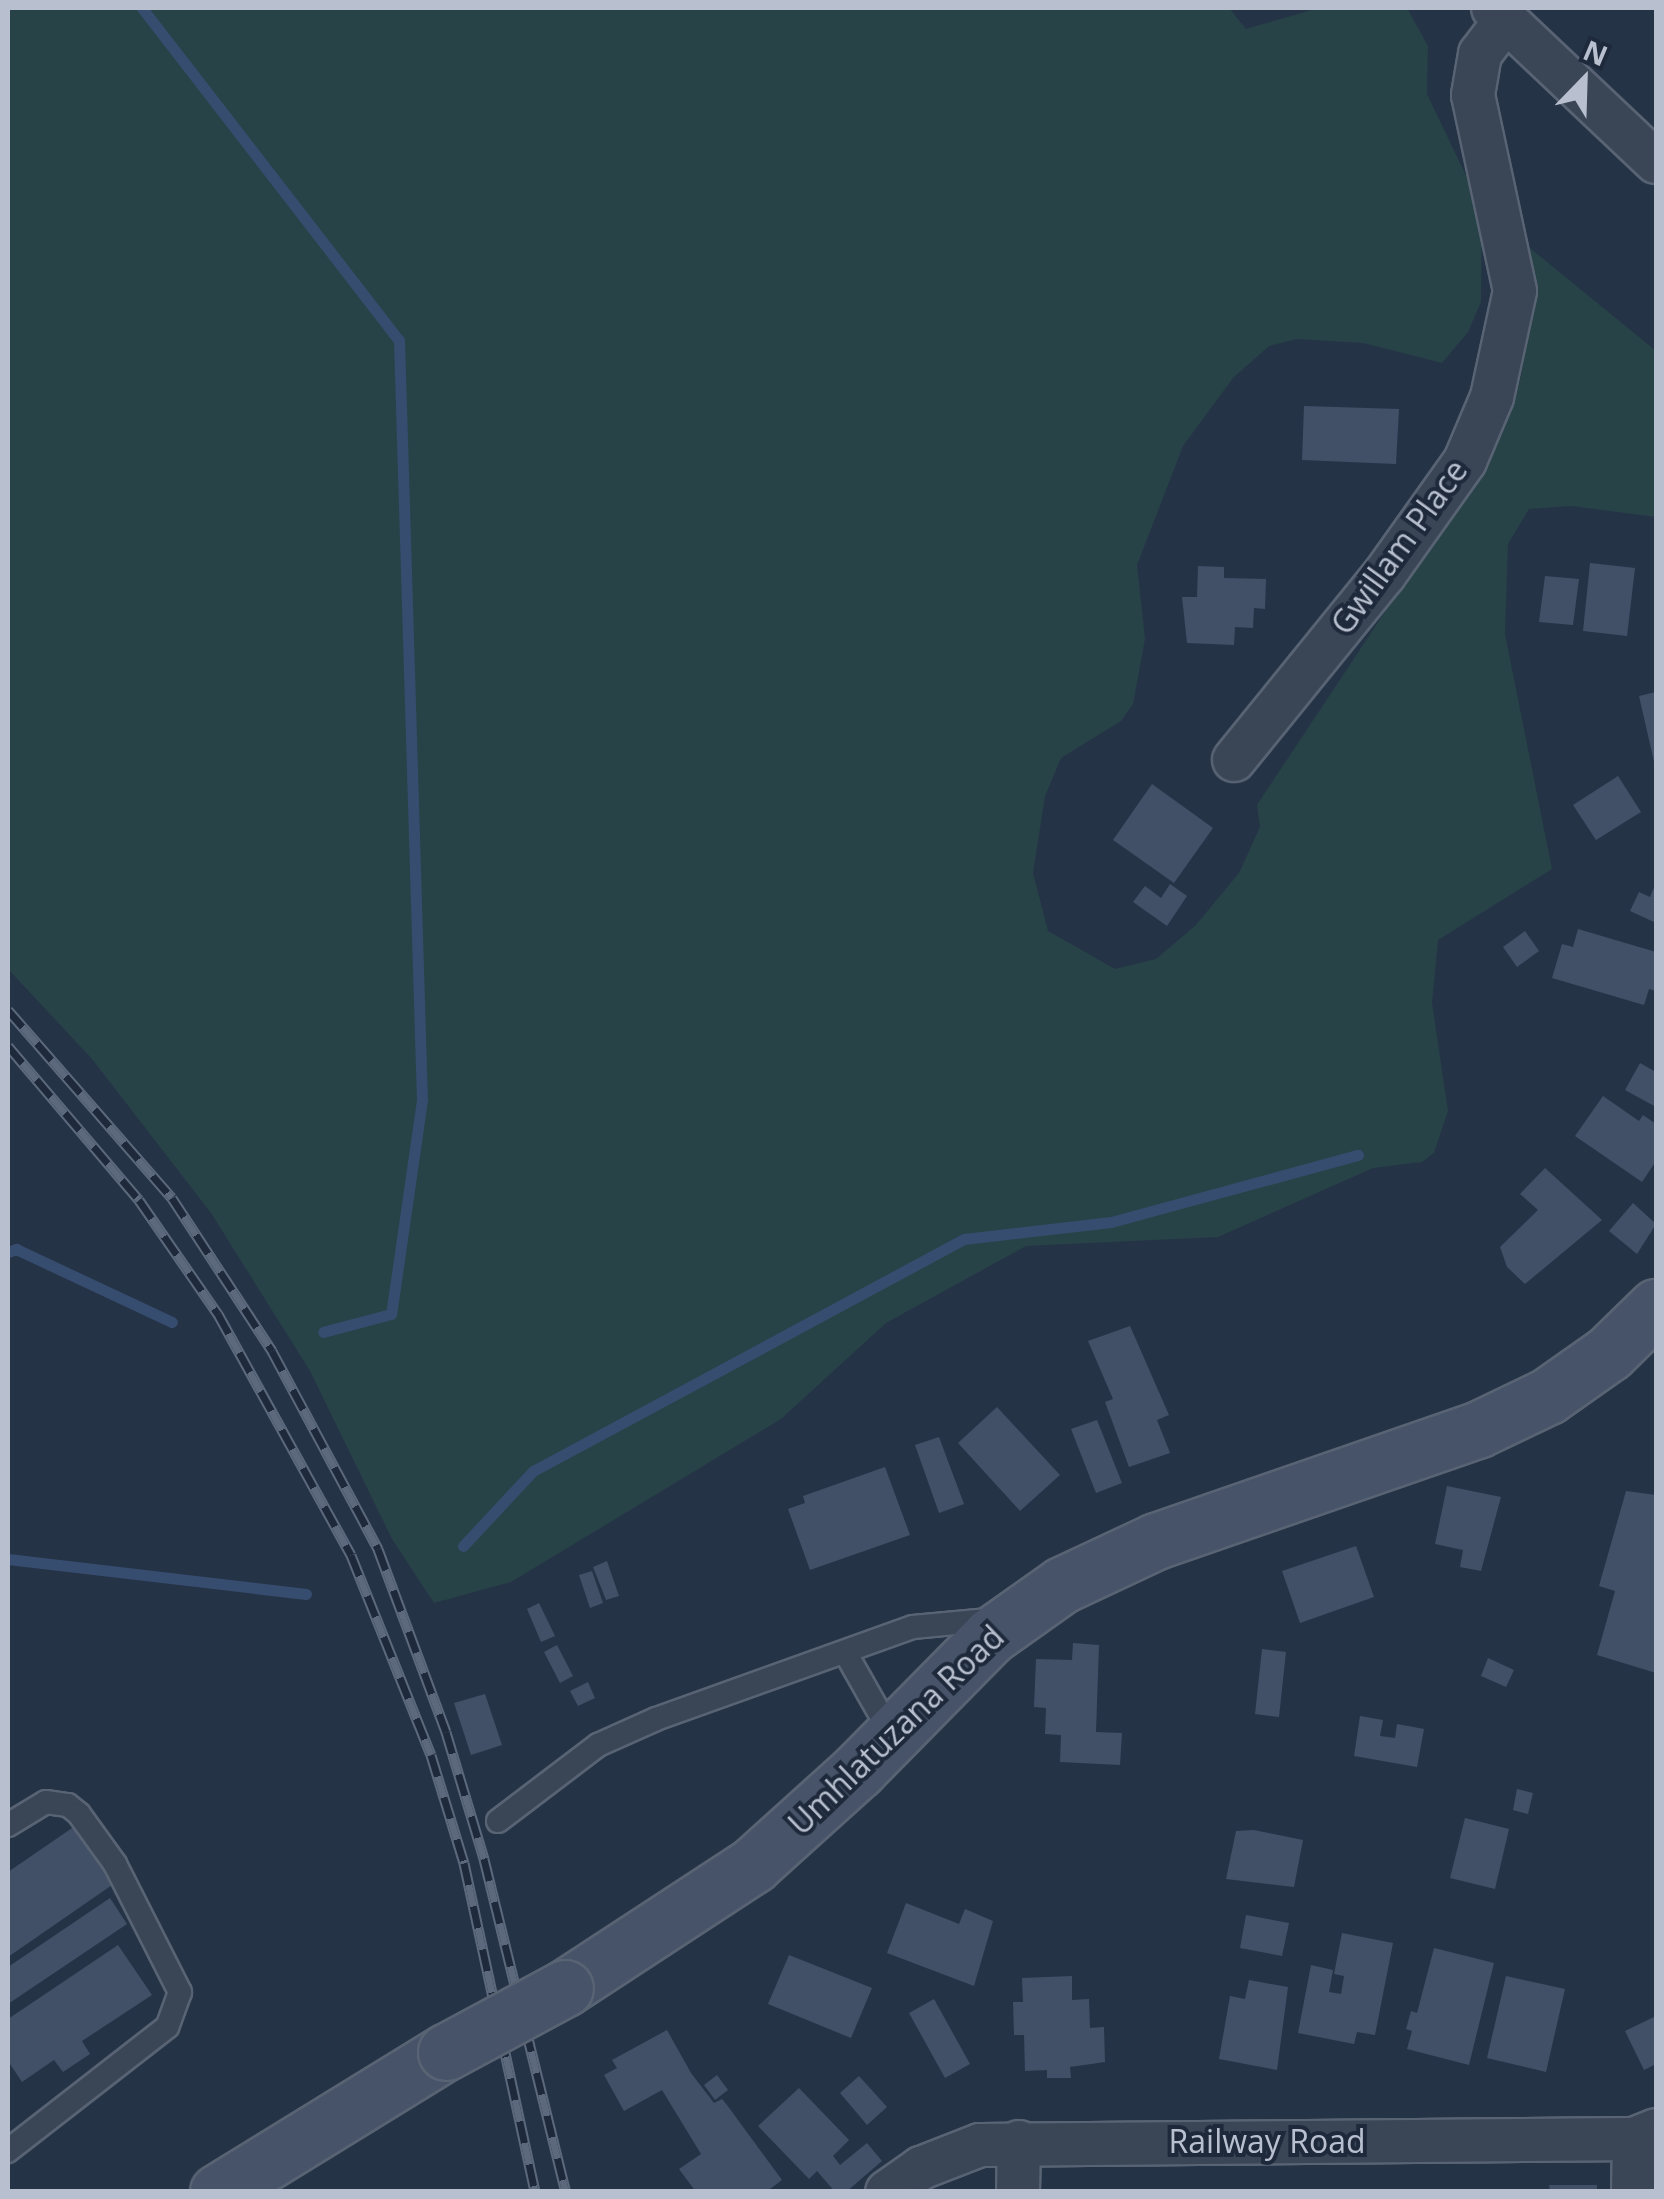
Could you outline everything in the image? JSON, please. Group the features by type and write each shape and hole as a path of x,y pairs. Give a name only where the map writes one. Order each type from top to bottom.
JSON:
{"street":[{"path":"1499,14 1656,162"},
{"name":"Gwillam Place","path":"1234,760 1384,575 1465,461 1492,397 1515,291 1473,95 1480,54 1499,14"},
{"name":"Umhlatuzana Road","path":"218,2192 446,2052 565,1988 752,1865 1015,1618 1062,1585 1156,1541 1477,1430 1548,1396 1609,1353 1656,1307"},
{"path":"1633,2192 1645,2135"},
{"name":"Railway Road","path":"887,2192 920,2168 980,2145 1019,2142 1645,2135"},
{"path":"1018,2192 1019,2142"}],"lane":[{"path":"498,1821 598,1745 845,1652 944,1621 1015,1618"},
{"path":"845,1652 892,1736"},
{"path":"8,1825 46,1802 68,1804 115,1864 180,1992 166,2026 8,2151"}],"green space":[{"path":"8,8 1229,8 1246,29 1319,8 1407,8 1428,46 1427,94 1482,209 1481,302 1468,332 1442,363 1363,343 1297,339 1269,346 1233,378 1183,446 1137,565 1145,639 1133,704 1121,721 1061,758 1045,796 1033,873 1048,931 1115,969 1156,959 1195,926 1239,873 1260,827 1257,805 1502,435 1521,377 1534,290 1525,244 1656,351 1656,517 1571,506 1529,509 1508,544 1505,634 1552,869 1438,940 1432,1003 1448,1111 1434,1153 1422,1162 1373,1168 1218,1237 1026,1246 886,1323 781,1419 511,1582 434,1603 392,1539 310,1371 211,1213 92,1059 8,969"}],"building":[{"path":"1304,406 1399,409 1396,464 1302,460"},
{"path":"1590,563 1635,568 1627,636 1583,631"},
{"path":"1198,566 1224,567 1224,578 1266,579 1265,609 1254,608 1253,628 1235,627 1234,645 1187,643 1182,597 1197,597"},
{"path":"1545,576 1579,579 1573,625 1539,622"},
{"path":"1656,692 1656,766 1655,766 1639,696"},
{"path":"1618,776 1641,812 1596,840 1573,805"},
{"path":"1152,784 1213,828 1174,883 1113,840"},
{"path":"1656,883 1656,923 1630,911 1639,892 1650,897"},
{"path":"1170,884 1187,896 1167,926 1133,902 1145,886 1161,898"},
{"path":"1578,929 1656,952 1656,991 1649,989 1644,1005 1552,978 1562,944 1573,947"},
{"path":"1525,931 1539,951 1517,967 1503,947"},
{"path":"1640,1063 1656,1072 1656,1107 1625,1090"},
{"path":"1603,1096 1639,1121 1643,1115 1656,1124 1656,1161 1642,1182 1575,1136"},
{"path":"1545,1168 1602,1220 1525,1284 1507,1267 1500,1247 1538,1210 1520,1194"},
{"path":"1633,1203 1656,1224 1637,1254 1609,1231"},
{"path":"1130,1326 1169,1415 1157,1420 1170,1453 1129,1467 1105,1402 1113,1399 1088,1341"},
{"path":"997,1407 1060,1475 1020,1511 958,1443"},
{"path":"1097,1420 1122,1483 1096,1493 1071,1429"},
{"path":"939,1437 964,1504 939,1513 915,1445"},
{"path":"885,1467 910,1535 810,1570 788,1509 805,1503 803,1496"},
{"path":"1447,1486 1501,1497 1481,1571 1460,1567 1463,1550 1435,1544"},
{"path":"1626,1491 1656,1495 1656,1673 1597,1655 1615,1591 1599,1586"},
{"path":"1356,1546 1374,1597 1300,1623 1282,1571"},
{"path":"607,1561 619,1596 606,1600 593,1567"},
{"path":"592,1571 603,1603 590,1608 579,1575"},
{"path":"539,1603 555,1636 541,1642 527,1609"},
{"path":"1073,1643 1099,1645 1096,1732 1122,1733 1120,1765 1060,1762 1061,1735 1045,1734 1046,1708 1034,1707 1036,1659 1072,1660"},
{"path":"557,1645 573,1676 560,1683 544,1652"},
{"path":"1262,1649 1286,1652 1279,1717 1255,1714"},
{"path":"1488,1658 1514,1670 1506,1687 1481,1676"},
{"path":"588,1682 595,1698 578,1706 570,1691"},
{"path":"485,1694 502,1745 471,1755 454,1703"},
{"path":"1360,1716 1383,1720 1380,1736 1395,1738 1397,1724 1424,1729 1417,1767 1354,1756"},
{"path":"1517,1789 1533,1793 1528,1814 1513,1810"},
{"path":"1465,1818 1509,1829 1495,1889 1450,1878"},
{"path":"75,1826 115,1883 8,1957 8,1872"},
{"path":"1254,1830 1303,1840 1294,1887 1226,1879 1236,1831"},
{"path":"110,1898 127,1924 8,2004 8,1967"},
{"path":"906,1903 959,1924 965,1909 993,1921 974,1986 887,1953"},
{"path":"1246,1915 1289,1923 1282,1956 1240,1948"},
{"path":"1342,1933 1393,1943 1375,2035 1357,2032 1354,2044 1298,2033 1311,1965 1333,1970 1329,1992 1341,1994 1344,1976 1334,1974"},
{"path":"118,1945 152,1995 82,2041 90,2054 63,2072 54,2060 22,2082 8,2061 8,2019"},
{"path":"1434,1948 1494,1963 1469,2065 1407,2049 1412,2031 1406,2029 1411,2011 1417,2013"},
{"path":"789,1955 872,1988 851,2038 768,2004"},
{"path":"1072,1976 1072,2000 1089,1999 1090,2028 1104,2027 1105,2062 1070,2067 1071,2078 1047,2078 1047,2070 1025,2071 1024,2035 1014,2035 1013,2002 1023,2002 1022,1978"},
{"path":"1506,1976 1565,1989 1546,2072 1487,2058"},
{"path":"1249,1980 1288,1987 1277,2070 1219,2059 1230,1996 1245,1999"},
{"path":"934,1999 970,2064 945,2078 909,2013"},
{"path":"1656,2016 1656,2064 1644,2070 1625,2031"},
{"path":"667,2030 691,2073 714,2103 722,2099 782,2180 766,2192 696,2192 679,2169 701,2154 662,2090 624,2111 604,2075 617,2068 612,2060"},
{"path":"717,2075 728,2090 715,2100 704,2085"},
{"path":"859,2076 887,2107 867,2125 840,2093"},
{"path":"799,2088 849,2140 833,2156 840,2165 867,2143 882,2161 846,2192 835,2192 817,2171 809,2179 758,2126"},
{"path":"1549,2185 1597,2185 1597,2192 1550,2192"}],"waterway":[{"path":"142,8 399,340 422,1100 391,1314 323,1332"},
{"path":"463,1546 533,1471 964,1239 1111,1222 1358,1155"},
{"path":"8,1252 16,1249 172,1322"},
{"path":"8,1559 306,1594"}],"railway":[{"path":"8,1010 172,1198 272,1351 378,1549 446,1732 484,1859 566,2192"},
{"path":"8,1046 139,1200 218,1314 351,1555 431,1755 464,1863 535,2192"}]}
